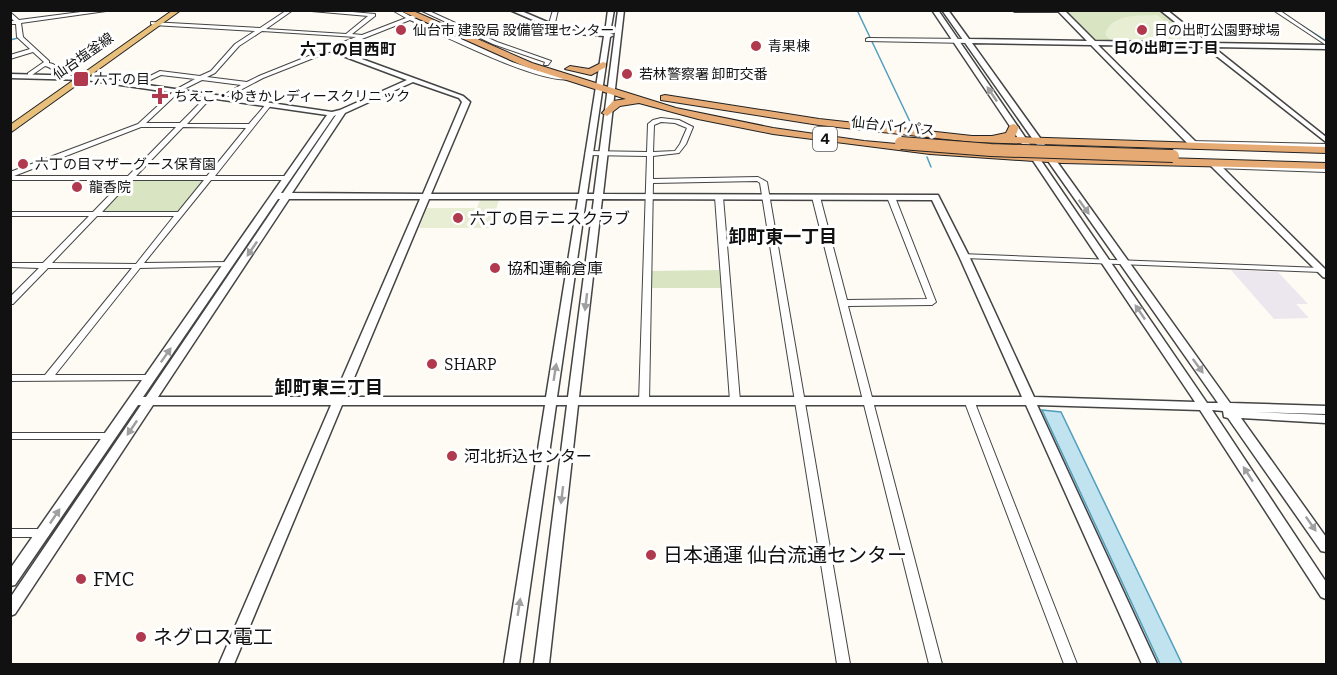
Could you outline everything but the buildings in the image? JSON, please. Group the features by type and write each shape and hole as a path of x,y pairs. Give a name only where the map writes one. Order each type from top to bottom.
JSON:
{"highway":[{"name":"仙台バイパス","path":"403,10 606,86"},
{"name":"仙台バイパス","path":"416,14 519,61 571,78 778,127 991,150 1326,158"},
{"path":"549,65 587,73 603,65"},
{"name":"4","path":"606,86 738,124 828,140 937,153 1035,159 1326,168"},
{"path":"607,113 617,103 626,100 664,101"},
{"name":"仙台バイパス","path":"664,101 784,124 901,142"},
{"name":"4","path":"664,101 819,123 972,140 1025,143 1326,148"},
{"path":"972,140 1008,137 1012,135 1014,127"}],"main road":[{"name":"仙台塩釜線","path":"10,130 171,10"},
{"name":"仙台塩釜線","path":"156,23 178,10"},
{"name":"仙台塩釜線","path":"10,123 83,76"}],"street":[{"path":"10,23 111,10"},
{"path":"10,177 140,125 179,90 213,72 237,45 291,10"},
{"path":"302,10 373,15 347,35"},
{"path":"394,10 416,14"},
{"path":"513,10 551,27 572,33 618,35"},
{"path":"551,27 556,10"},
{"path":"541,664 599,197 607,113 603,65 610,10"},
{"path":"511,664 588,153 618,35 621,10"},
{"path":"935,10 1205,408 1326,593"},
{"path":"945,10 1326,547"},
{"path":"1163,10 1326,140"},
{"path":"1275,10 1326,46"},
{"path":"1283,10 1326,38"},
{"path":"1015,11 1060,11 1193,144"},
{"path":"10,13 18,22 20,37 47,62 45,64"},
{"path":"10,302 207,99 227,95 247,84 416,14"},
{"path":"156,23 363,36"},
{"path":"10,39 20,37"},
{"path":"871,40 1326,46"},
{"path":"10,57 33,50"},
{"path":"226,664 466,102 461,97 329,50"},
{"path":"30,74 45,64 59,70"},
{"path":"140,83 160,73 247,84"},
{"path":"10,75 83,76 269,105 337,113"},
{"path":"10,75 83,76 227,95 337,113"},
{"path":"10,581 228,264 281,196 288,178 337,113 411,80"},
{"path":"48,378 269,105"},
{"path":"10,610 150,401 337,113"},
{"path":"588,153 650,153 677,152 689,126 662,119 651,123 650,153 650,181 644,402"},
{"path":"140,125 252,126"},
{"path":"1215,165 1324,273"},
{"path":"10,177 288,178"},
{"path":"650,181 758,179 763,182 844,664"},
{"path":"281,196 935,197 1149,664"},
{"path":"719,196 735,401"},
{"path":"816,197 936,664"},
{"path":"843,303 932,302 891,197"},
{"path":"10,214 181,214"},
{"path":"964,256 1324,273"},
{"path":"10,265 228,264"},
{"path":"10,378 150,378"},
{"path":"134,401 868,403 1030,401 1205,408 1326,419"},
{"path":"970,403 1071,664"},
{"path":"1230,410 1326,410"},
{"path":"10,436 110,436"},
{"path":"10,533 44,533"}],"shaded area":[{"path":"1231,270 1278,272 1308,304 1296,304 1309,318 1274,319"}],"green space":[{"path":"1062,11 1161,11 1203,43 1093,41"},
{"name":"日の出町公園野球場","path":"1157,15 1189,39 1186,41 1110,40 1105,34 1114,22 1120,19"},
{"path":"136,179 205,180 181,211 175,213 106,213 103,211 131,181"},
{"name":"六丁の目テニスクラブ","path":"480,200 499,200 490,228 419,228 427,208 477,208"},
{"path":"719,270 721,288 650,288 651,271"}],"water":[{"path":"1042,410 1061,412 1182,664 1160,664"}],"waterway":[{"path":"857,10 913,128"},
{"path":"1301,25 1326,41"},
{"path":"10,40 18,38"},
{"path":"927,157 931,167"}],"place":[{"name":"仙台市 建設局 設備管理センター","path":"401,30"},
{"name":"日の出町公園野球場","path":"1142,30"},
{"name":"青果棟","path":"756,46"},
{"name":"若林警察署 卸町交番","path":"627,74"},
{"name":"六丁の目","path":"81,79"},
{"name":"ちえこ・ゆきかレディースクリニック","path":"160,96"},
{"name":"六丁の目マザーグース保育園","path":"23,164"},
{"name":"龍香院","path":"77,187"},
{"name":"六丁の目テニスクラブ","path":"458,218"},
{"name":"協和運輸倉庫","path":"495,268"},
{"name":"SHARP","path":"432,364"},
{"name":"河北折込センター","path":"452,456"},
{"name":"日本通運 仙台流通センター","path":"651,555"},
{"name":"FMC","path":"81,579"},
{"name":"ネグロス電工","path":"141,637"}],"district":[{"name":"日の出町三丁目","path":"1166,48"},
{"name":"六丁の目西町","path":"348,49"},
{"name":"卸町東一丁目","path":"783,237"},
{"name":"卸町東三丁目","path":"329,388"}]}
